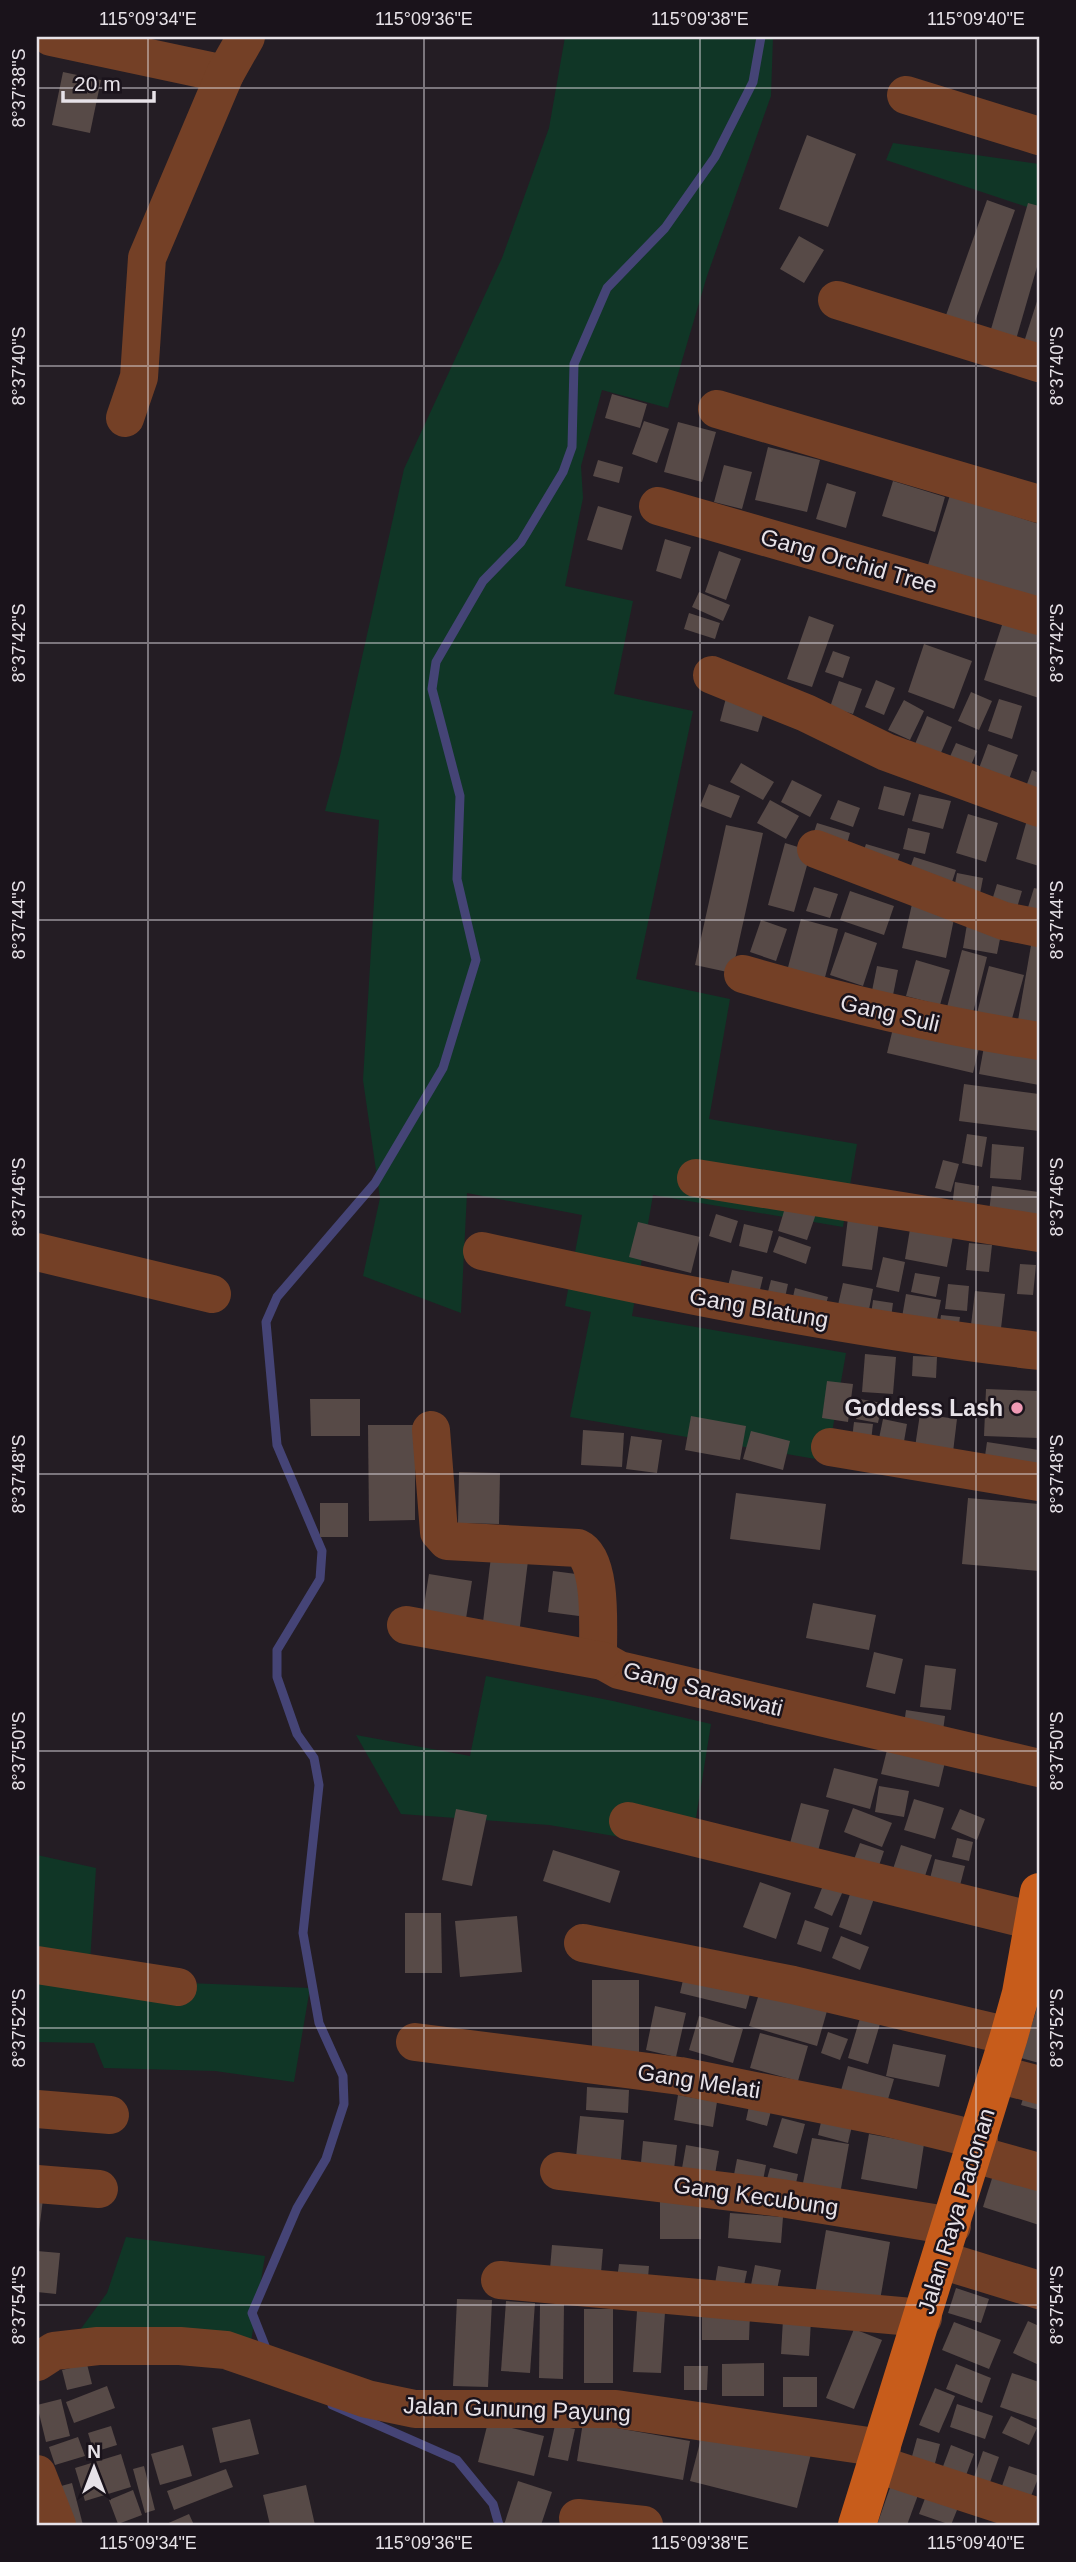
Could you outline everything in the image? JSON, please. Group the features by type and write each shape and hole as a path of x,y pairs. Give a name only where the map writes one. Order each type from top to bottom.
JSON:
{"main road":[{"name":"Jalan Raya Padonan","path":"857,2525 977,2147 1009,2036 1037,1906"}],"street":[{"path":"51,37 225,74"},
{"path":"125,418 139,377 147,258 225,74 246,37"},
{"path":"906,95 1039,136"},
{"path":"837,300 1039,363"},
{"path":"718,408 1039,504"},
{"name":"Gang Orchid Tree","path":"658,506 1039,616"},
{"path":"712,675 806,713 886,752 1039,807"},
{"path":"816,849 1004,921 1039,928"},
{"name":"Gang Suli","path":"743,974 843,1003 940,1026 1039,1041"},
{"path":"696,1178 1039,1233"},
{"name":"Gang Blatung","path":"482,1251 652,1289 810,1318 1039,1351"},
{"path":"37,1252 212,1294"},
{"name":"Gang Saraswati","path":"431,1430 439,1532 443,1538 446,1541 578,1548 584,1551 593,1566 598,1651 603,1661 619,1670 1039,1768"},
{"path":"830,1447 1039,1482"},
{"path":"406,1625 603,1661"},
{"path":"628,1821 1037,1906"},
{"path":"583,1943 793,1985 1009,2036"},
{"path":"37,1965 178,1987"},
{"name":"Gang Melati","path":"415,2042 704,2080 871,2114 977,2147 1039,2172"},
{"path":"997,2074 1039,2085"},
{"path":"37,2109 110,2115"},
{"name":"Gang Kecubung","path":"559,2171 768,2196 946,2243 1039,2290"},
{"path":"37,2184 99,2189"},
{"path":"500,2280 923,2318"},
{"name":"Jalan Gunung Payung","path":"37,2362 54,2351 98,2346 180,2346 226,2350 367,2399 415,2409 616,2409 879,2456 1039,2517"},
{"path":"37,2474 57,2525"},
{"path":"578,2518 644,2525"}],"green space":[{"path":"565,37 773,37 771,96 707,276 668,408 602,390 581,466 583,498 565,586 633,601 614,694 693,711 636,979 730,999 709,1119 857,1144 843,1227 653,1195 632,1316 846,1353 827,1461 570,1417 591,1312 565,1306 582,1215 467,1193 461,1313 363,1276 380,1198 363,1080 379,820 325,811 340,756 404,469 502,258 549,128"},
{"path":"893,143 1039,164 1039,211 886,160"},
{"path":"486,1676 711,1724 691,1849 549,1825 401,1814 356,1735 470,1756"},
{"path":"37,1855 96,1868 89,1979 310,1988 294,2082 215,2071 104,2068 94,2043 37,2042"},
{"path":"126,2237 265,2256 247,2366 61,2356 107,2293"}],"building":[{"path":"63,72 101,80 90,133 52,125"},
{"path":"807,135 856,154 828,227 779,209"},
{"path":"987,200 1015,210 973,327 945,318"},
{"path":"1028,203 1039,206 1039,260 1015,343 989,336"},
{"path":"799,236 824,250 804,283 780,269"},
{"path":"1039,295 1039,346 1024,342"},
{"path":"612,394 647,404 640,428 605,418"},
{"path":"644,421 669,429 657,463 632,454"},
{"path":"678,422 716,432 702,482 664,472"},
{"path":"768,447 820,460 807,512 755,500"},
{"path":"598,460 623,467 619,483 593,476"},
{"path":"724,465 752,472 742,509 714,502"},
{"path":"893,481 945,497 935,532 882,516"},
{"path":"827,483 856,492 846,528 816,519"},
{"path":"950,495 1039,524 1039,600 928,565"},
{"path":"598,506 632,516 622,550 587,540"},
{"path":"665,539 691,547 681,579 656,571"},
{"path":"719,551 741,559 726,600 705,592"},
{"path":"699,592 730,605 723,621 692,607"},
{"path":"689,613 720,623 715,639 684,629"},
{"path":"809,616 834,625 812,687 787,679"},
{"path":"1003,622 1039,635 1039,698 984,680"},
{"path":"924,644 972,661 954,709 908,692"},
{"path":"833,651 850,657 843,678 825,672"},
{"path":"876,680 895,688 884,715 865,707"},
{"path":"839,681 862,689 853,714 830,707"},
{"path":"971,692 992,701 979,730 958,721"},
{"path":"727,694 766,705 758,732 720,721"},
{"path":"999,699 1022,706 1012,739 988,731"},
{"path":"904,700 924,711 910,740 888,730"},
{"path":"927,716 952,727 940,755 915,744"},
{"path":"956,743 977,751 969,770 948,761"},
{"path":"988,744 1018,755 1008,782 978,771"},
{"path":"741,763 774,782 763,800 730,782"},
{"path":"1032,770 1039,773 1039,800 1023,795"},
{"path":"792,780 822,795 810,817 781,802"},
{"path":"709,784 740,796 731,818 700,806"},
{"path":"884,786 911,793 904,816 878,809"},
{"path":"919,794 951,801 943,829 912,821"},
{"path":"770,800 799,816 786,839 757,823"},
{"path":"838,800 860,808 853,827 830,819"},
{"path":"968,814 998,823 986,862 956,853"},
{"path":"1027,820 1039,824 1039,866 1016,859"},
{"path":"817,823 850,833 845,851 811,841"},
{"path":"726,825 763,833 732,973 695,965"},
{"path":"908,828 930,833 925,854 903,849"},
{"path":"785,843 811,851 794,912 768,905"},
{"path":"866,844 900,854 893,874 859,864"},
{"path":"914,857 956,870 949,891 907,877"},
{"path":"957,873 983,878 979,899 953,894"},
{"path":"997,884 1022,891 1015,914 990,907"},
{"path":"814,887 838,894 830,918 806,911"},
{"path":"1034,888 1039,889 1039,918 1026,914"},
{"path":"850,891 894,906 884,935 840,920"},
{"path":"912,904 955,914 946,958 902,948"},
{"path":"968,918 1003,924 997,954 963,948"},
{"path":"801,919 838,929 824,981 787,971"},
{"path":"761,920 787,929 776,961 750,952"},
{"path":"845,932 877,943 863,986 830,975"},
{"path":"1033,934 1039,935 1039,1030 1017,1026"},
{"path":"962,950 987,957 972,1017 946,1011"},
{"path":"916,960 950,970 940,1005 906,996"},
{"path":"877,966 898,970 893,995 872,991"},
{"path":"989,966 1024,975 1010,1026 976,1017"},
{"path":"895,1020 981,1040 973,1073 887,1053"},
{"path":"985,1041 1039,1051 1039,1085 979,1074"},
{"path":"964,1084 1039,1094 1039,1131 959,1121"},
{"path":"967,1134 987,1137 982,1167 962,1163"},
{"path":"992,1144 1024,1147 1021,1180 990,1178"},
{"path":"943,1160 959,1164 951,1192 935,1188"},
{"path":"955,1182 979,1186 976,1210 952,1207"},
{"path":"992,1186 1039,1192 1036,1227 988,1221"},
{"path":"788,1198 818,1208 807,1240 778,1231"},
{"path":"716,1214 738,1221 731,1243 709,1236"},
{"path":"848,1218 879,1222 872,1270 842,1266"},
{"path":"638,1222 700,1237 691,1273 629,1257"},
{"path":"911,1223 954,1231 947,1267 905,1259"},
{"path":"744,1224 773,1231 767,1253 739,1246"},
{"path":"779,1236 811,1247 806,1264 773,1252"},
{"path":"969,1243 992,1245 989,1272 966,1270"},
{"path":"883,1257 905,1262 899,1292 876,1287"},
{"path":"1020,1264 1036,1265 1033,1295 1017,1294"},
{"path":"732,1270 763,1277 756,1306 725,1298"},
{"path":"915,1273 940,1277 936,1297 911,1292"},
{"path":"771,1280 788,1284 782,1311 764,1307"},
{"path":"843,1283 873,1289 866,1325 835,1318"},
{"path":"948,1284 969,1286 967,1311 945,1309"},
{"path":"795,1288 828,1297 822,1318 790,1310"},
{"path":"975,1291 1005,1294 1000,1337 970,1334"},
{"path":"906,1294 941,1300 935,1329 901,1323"},
{"path":"873,1300 893,1303 890,1325 870,1323"},
{"path":"941,1315 960,1317 958,1331 939,1329"},
{"path":"865,1354 896,1357 893,1394 862,1392"},
{"path":"913,1356 937,1357 936,1378 912,1376"},
{"path":"827,1381 853,1384 848,1422 822,1418"},
{"path":"986,1389 1039,1391 1039,1438 984,1436"},
{"path":"310,1399 360,1399 360,1436 311,1436"},
{"path":"860,1399 882,1403 878,1423 856,1419"},
{"path":"920,1414 957,1419 953,1452 915,1447"},
{"path":"691,1416 746,1426 740,1460 685,1450"},
{"path":"883,1419 907,1424 902,1453 877,1448"},
{"path":"854,1422 873,1424 870,1449 851,1447"},
{"path":"368,1425 415,1425 415,1520 369,1521"},
{"path":"583,1430 624,1433 622,1467 581,1465"},
{"path":"751,1431 790,1441 783,1470 743,1459"},
{"path":"631,1436 662,1440 657,1473 626,1469"},
{"path":"987,1442 1039,1450 1039,1479 983,1470"},
{"path":"459,1472 500,1473 499,1524 458,1523"},
{"path":"736,1493 826,1504 820,1550 730,1539"},
{"path":"968,1498 1039,1504 1039,1571 962,1564"},
{"path":"320,1503 348,1503 348,1537 320,1537"},
{"path":"491,1557 528,1561 519,1634 482,1630"},
{"path":"553,1571 584,1575 579,1616 548,1612"},
{"path":"429,1574 472,1581 464,1631 421,1624"},
{"path":"813,1603 876,1615 869,1650 806,1638"},
{"path":"874,1652 903,1659 895,1694 866,1687"},
{"path":"925,1665 956,1669 951,1710 920,1707"},
{"path":"906,1710 945,1716 942,1738 903,1732"},
{"path":"887,1750 945,1762 939,1787 881,1774"},
{"path":"834,1768 878,1779 870,1809 826,1797"},
{"path":"879,1786 909,1791 904,1817 875,1812"},
{"path":"914,1799 944,1808 935,1839 904,1830"},
{"path":"801,1803 829,1810 814,1866 786,1858"},
{"path":"853,1808 892,1823 882,1847 844,1832"},
{"path":"456,1809 487,1815 472,1886 442,1880"},
{"path":"960,1809 985,1819 977,1840 951,1829"},
{"path":"957,1838 973,1842 969,1861 952,1857"},
{"path":"860,1843 884,1851 875,1877 851,1868"},
{"path":"901,1845 932,1855 921,1888 890,1878"},
{"path":"553,1850 620,1871 610,1903 543,1881"},
{"path":"935,1859 965,1866 956,1901 926,1894"},
{"path":"760,1882 791,1893 776,1939 743,1927"},
{"path":"824,1883 843,1891 832,1916 814,1908"},
{"path":"853,1885 876,1893 861,1935 839,1927"},
{"path":"405,1913 441,1913 442,1973 405,1973"},
{"path":"517,1916 522,1972 460,1977 455,1921"},
{"path":"805,1920 829,1928 821,1952 797,1944"},
{"path":"841,1936 869,1947 860,1970 832,1958"},
{"path":"686,1967 753,1983 746,2009 680,1993"},
{"path":"592,1980 639,1980 639,2052 592,2053"},
{"path":"762,1984 829,2004 817,2046 749,2026"},
{"path":"1039,2002 1039,2063 1021,2058"},
{"path":"655,2006 686,2013 676,2057 646,2050"},
{"path":"699,2016 743,2029 733,2063 689,2050"},
{"path":"860,2018 880,2024 868,2064 848,2058"},
{"path":"828,2032 848,2039 840,2060 821,2053"},
{"path":"760,2033 808,2046 798,2081 750,2068"},
{"path":"893,2044 946,2055 939,2087 886,2076"},
{"path":"848,2066 894,2079 886,2106 840,2094"},
{"path":"587,2087 629,2090 628,2113 586,2110"},
{"path":"1026,2089 1039,2092 1039,2110 1021,2105"},
{"path":"678,2095 717,2102 713,2127 674,2120"},
{"path":"749,2106 771,2111 767,2126 746,2120"},
{"path":"580,2116 624,2120 620,2172 575,2168"},
{"path":"782,2118 805,2124 797,2154 773,2147"},
{"path":"822,2118 852,2126 848,2143 818,2135"},
{"path":"869,2134 924,2144 917,2189 861,2179"},
{"path":"812,2138 849,2144 838,2205 800,2198"},
{"path":"643,2141 677,2145 673,2177 640,2173"},
{"path":"686,2145 719,2151 713,2186 680,2180"},
{"path":"737,2159 766,2165 761,2191 732,2185"},
{"path":"770,2168 798,2174 793,2197 764,2190"},
{"path":"994,2172 1039,2187 1039,2225 983,2207"},
{"path":"37,2190 44,2191 38,2239 37,2239"},
{"path":"660,2201 701,2201 701,2239 660,2239"},
{"path":"730,2213 783,2217 781,2243 728,2238"},
{"path":"826,2230 890,2242 878,2312 814,2300"},
{"path":"552,2245 603,2249 600,2285 549,2281"},
{"path":"37,2251 60,2253 56,2294 37,2292"},
{"path":"619,2264 649,2266 647,2290 616,2287"},
{"path":"755,2265 781,2270 775,2300 749,2295"},
{"path":"718,2266 747,2271 742,2295 714,2290"},
{"path":"956,2288 989,2299 981,2323 948,2313"},
{"path":"457,2299 492,2300 488,2387 453,2386"},
{"path":"506,2301 535,2303 530,2373 501,2371"},
{"path":"540,2304 564,2304 563,2379 539,2378"},
{"path":"584,2309 613,2309 613,2383 584,2383"},
{"path":"637,2311 665,2312 661,2373 633,2372"},
{"path":"702,2313 750,2313 749,2340 702,2340"},
{"path":"783,2319 811,2320 809,2356 781,2354"},
{"path":"1028,2321 1039,2326 1039,2365 1013,2353"},
{"path":"954,2322 1001,2340 989,2369 942,2350"},
{"path":"854,2329 882,2340 854,2409 826,2398"},
{"path":"764,2363 764,2396 722,2396 722,2364"},
{"path":"87,2364 92,2384 67,2390 62,2370"},
{"path":"956,2364 991,2378 982,2403 946,2389"},
{"path":"684,2366 708,2366 707,2390 684,2390"},
{"path":"1012,2373 1039,2382 1038,2420 1000,2407"},
{"path":"783,2377 817,2377 817,2407 783,2407"},
{"path":"107,2386 115,2408 74,2423 66,2402"},
{"path":"935,2388 955,2396 939,2433 919,2425"},
{"path":"61,2399 70,2436 46,2442 37,2405"},
{"path":"957,2404 993,2416 985,2439 950,2427"},
{"path":"1011,2416 1037,2428 1029,2445 1002,2433"},
{"path":"250,2419 259,2454 220,2463 212,2428"},
{"path":"488,2422 544,2436 534,2476 478,2462"},
{"path":"583,2422 690,2441 683,2480 577,2461"},
{"path":"555,2425 575,2429 568,2461 548,2457"},
{"path":"111,2426 117,2445 94,2452 88,2433"},
{"path":"704,2427 811,2454 797,2508 690,2481"},
{"path":"78,2437 85,2456 55,2465 49,2447"},
{"path":"917,2438 940,2444 934,2467 911,2460"},
{"path":"183,2445 192,2476 160,2485 151,2454"},
{"path":"951,2445 974,2454 962,2486 939,2477"},
{"path":"983,2451 999,2457 988,2488 972,2483"},
{"path":"121,2454 131,2487 85,2501 75,2468"},
{"path":"144,2466 155,2510 145,2513 133,2469"},
{"path":"1009,2466 1039,2476 1031,2496 1002,2486"},
{"path":"226,2469 233,2487 174,2510 167,2491"},
{"path":"518,2481 552,2492 541,2525 504,2525"},
{"path":"72,2483 83,2525 64,2525 54,2488"},
{"path":"306,2485 315,2525 270,2525 263,2495"},
{"path":"891,2485 918,2495 907,2525 877,2525"},
{"path":"929,2488 961,2500 951,2525 919,2514"},
{"path":"133,2490 142,2515 118,2524 109,2500"},
{"path":"189,2514 194,2525 164,2525"}],"waterway":[{"path":"267,2351 252,2313 297,2208 326,2159 344,2104 343,2076 319,2023 303,1933 319,1785 314,1758 297,1734 277,1677 277,1650 320,1579 322,1551 277,1445 266,1322 277,1297 375,1183 443,1068 476,960 457,879 460,796 432,689 436,662 483,581 521,542 563,472 572,447 574,364 607,288 665,228 715,157 753,82 761,37"},
{"path":"332,2405 457,2460 493,2504 499,2525"}],"place":[{"name":"Goddess Lash","path":"1017,1408"}]}
